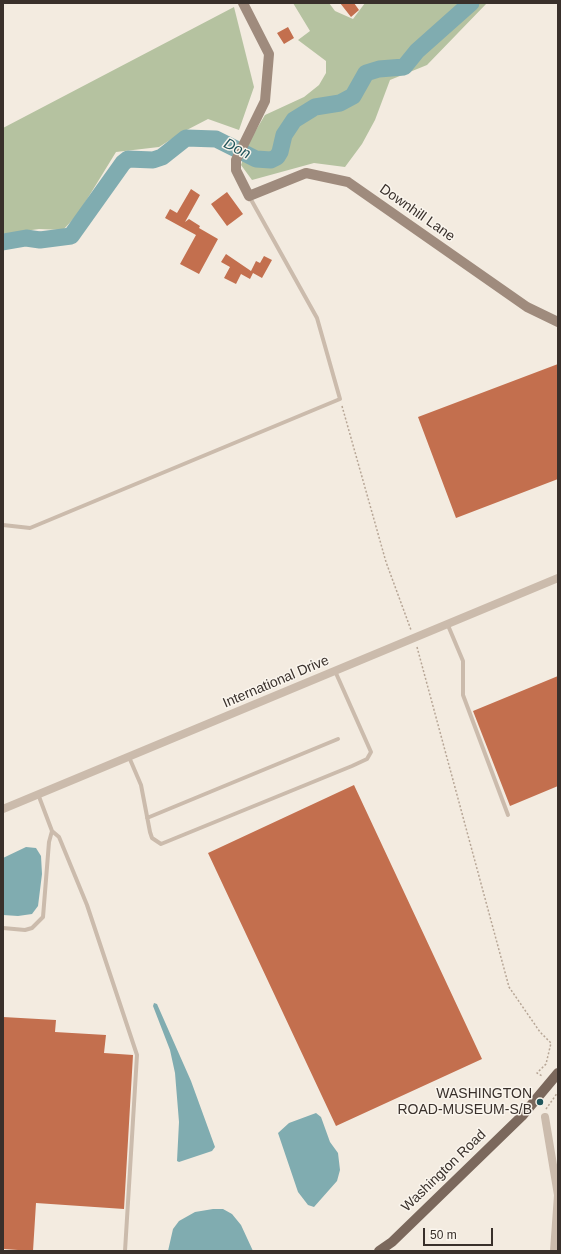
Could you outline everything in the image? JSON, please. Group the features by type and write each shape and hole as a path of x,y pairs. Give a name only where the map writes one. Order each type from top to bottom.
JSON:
{"main road":[{"name":"Washington Road","path":"379,1251 392,1242 522,1116 558,1073"}],"street":[{"path":"243,3 269,54 265,101 236,160 236,170 249,196"},
{"name":"Downhill Lane","path":"249,196 306,173 348,182 527,307 558,322"},
{"name":"International Drive","path":"3,810 38,794 335,672 447,623 558,578"},
{"path":"545,1117 558,1195 554,1251"}],"lane":[{"path":"3,525 30,528 340,399 317,318 249,196"},
{"path":"447,623 463,661 463,695 508,815"},
{"path":"129,757 141,785 152,838 161,844 367,760 371,752 335,672"},
{"path":"147,818 338,739"},
{"path":"38,794 52,831 59,837 90,912 137,1055 125,1251"},
{"path":"3,928 32,928 43,917 49,842 52,831"}],"path":[{"path":"340,399 386,562 410,627"},
{"path":"417,646 510,987 540,1032 551,1043 546,1064 537,1073"},
{"path":"545,1117 547,1108 558,1092"}],"green space":[{"path":"293,3 329,3 335,11 353,19 365,3 487,3 427,65 390,80 375,120 362,144 345,167 314,163 252,180 241,165 250,140 265,115 304,97 319,85 326,73 326,61 298,40 310,31"},
{"path":"234,7 254,87 239,130 208,119 181,133 159,147 116,152 78,214 63,230 39,229 3,234 3,128"}],"water":[{"path":"26,847 36,848 41,856 42,874 38,906 32,914 18,916 3,915 3,858"},
{"path":"154,1003 157,1004 191,1081 215,1147 212,1151 179,1162 177,1161 179,1122 175,1073 170,1050 153,1006"},
{"path":"316,1113 321,1117 330,1142 338,1153 340,1170 337,1181 314,1207 308,1205 298,1192 278,1133 289,1123"},
{"path":"223,1209 232,1214 241,1225 253,1251 168,1251 173,1229 179,1221 195,1212"}],"building":[{"path":"340,3 354,3 359,10 351,17"},
{"path":"288,27 294,38 284,44 277,33"},
{"path":"191,189 200,195 185,222 189,219 200,226 199,228 218,239 199,274 180,264 196,235 165,218 170,209 177,213"},
{"path":"227,192 243,214 227,226 211,204"},
{"path":"226,254 251,271 256,261 260,263 264,256 272,260 262,278 253,273 250,279 241,274 236,284 224,278 230,267 221,262"},
{"path":"558,364 558,479 456,518 418,417"},
{"path":"558,676 558,786 510,806 473,711"},
{"path":"354,785 482,1059 336,1126 208,853"},
{"path":"3,1017 56,1020 55,1032 106,1035 104,1053 133,1055 124,1209 36,1203 33,1251 3,1249"}],"waterway":[{"name":"Don","path":"3,242 26,238 40,240 71,236 123,163 128,159 153,160 162,157 186,138 216,139 256,159 271,160 277,157 280,152 284,135 294,120 315,107 340,103 353,96 366,73 379,69 404,67 417,51 471,3"}],"place":[{"name":"WASHINGTON ROAD-MUSEUM-S/B","path":"540,1102"}]}
